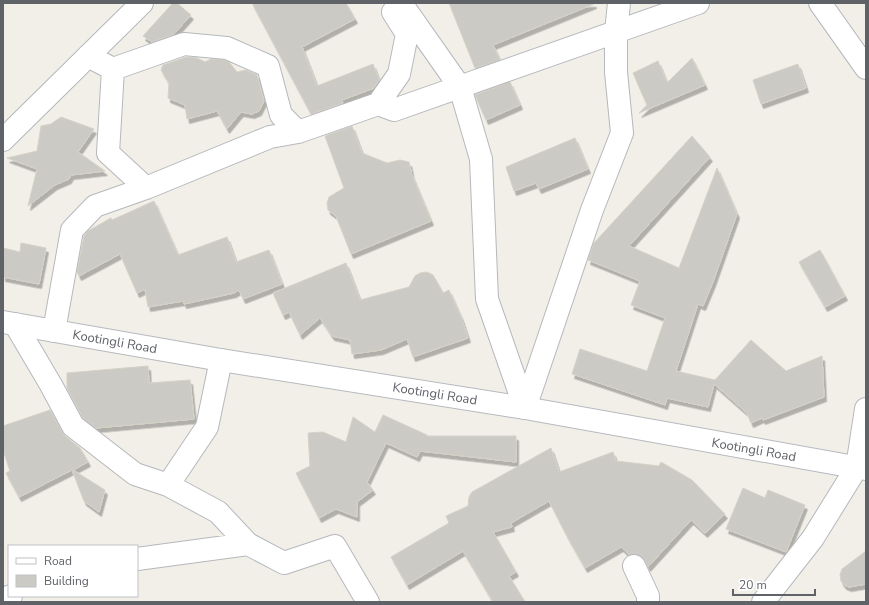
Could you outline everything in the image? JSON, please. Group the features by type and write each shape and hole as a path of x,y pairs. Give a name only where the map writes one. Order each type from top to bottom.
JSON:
{"street":[{"path":"3,140 142,3"},
{"path":"54,331 72,230 96,206 146,188 270,137 298,132 378,104 399,74 407,34 387,3"},
{"path":"401,3 460,87 481,158 487,299 525,408"},
{"path":"525,408 590,216 622,133 616,72 616,32 619,3"},
{"path":"378,104 394,110 698,3"},
{"path":"820,3 866,68"},
{"path":"88,56 113,69 184,44 227,48 268,66 281,115 298,132"},
{"path":"113,69 108,153 146,188"},
{"path":"9,323 51,385 73,426 135,474 168,485 218,512 248,544 284,563 335,546 368,602"},
{"name":"Kootingli Road","path":"9,323 221,360 525,408 862,468"},
{"path":"168,485 207,427 221,360"},
{"path":"763,602 813,538 862,468 866,409"},
{"path":"138,559 248,544"},
{"path":"634,566 648,596 648,602"}],"building":[{"path":"173,3 177,3 191,15 174,34 152,42 143,36"},
{"path":"252,3 346,3 355,19 302,47 317,86 373,64 379,80 374,88 342,100 343,103 311,114"},
{"path":"449,3 594,4 493,45 500,60 475,68"},
{"path":"186,57 197,58 205,62 211,59 224,60 229,62 237,72 246,70 257,75 264,101 259,111 252,114 241,112 227,129 217,111 187,119 185,105 168,98 169,83 161,70 163,65"},
{"path":"692,58 705,85 639,113 647,105 633,73 658,61 667,83"},
{"path":"798,64 806,88 761,104 753,80"},
{"path":"510,82 520,105 486,120 475,95"},
{"path":"61,117 94,129 78,152 105,171 71,175 69,179 55,185 28,206 37,169 7,158 37,151 41,126 51,124"},
{"path":"352,126 362,153 387,163 400,160 409,162 411,173 431,221 351,254 336,216 328,210 327,203 329,197 344,188 325,136"},
{"path":"692,136 710,157 629,246 679,268 717,168 737,214 703,306 698,304 676,371 715,380 751,340 786,371 822,356 824,397 763,420 762,418 751,423 747,413 714,384 708,407 667,398 665,405 572,374 580,349 647,371 665,318 631,305 640,281 588,260 594,243"},
{"path":"575,138 588,169 539,189 536,183 514,191 506,167"},
{"path":"154,201 178,255 227,237 236,262 269,250 282,284 243,299 239,290 234,293 184,304 183,301 148,307 145,289 137,293 120,254 79,276 77,272 84,236 88,231 111,218 112,220"},
{"path":"21,243 46,248 39,284 3,277 3,248 20,252"},
{"path":"820,250 845,296 825,307 799,262"},
{"path":"346,263 360,300 409,287 415,276 420,273 427,272 433,275 443,293 449,290 461,317 468,338 413,357 407,339 381,350 352,354 350,340 332,336 320,318 300,335 289,312 283,315 273,293"},
{"path":"148,366 149,383 190,380 194,419 96,428 83,418 67,388 67,373"},
{"path":"50,410 62,432 80,448 88,462 73,470 105,490 99,512 84,501 72,470 19,497 6,473 10,471 3,450 3,426"},
{"path":"383,415 427,436 516,436 516,462 420,451 417,457 386,443 367,482 373,490 357,502 357,517 336,509 319,518 296,473 310,466 308,433 323,432 346,442 353,417 375,432"},
{"path":"551,448 559,472 613,452 616,461 659,466 661,462 692,480 725,514 705,533 691,520 648,567 641,556 635,554 629,555 621,547 585,568 549,501 511,523 512,527 493,532 516,572 509,576 525,602 493,602 463,551 407,585 391,557 449,523 446,516 468,506 469,497 472,492"},
{"path":"743,488 765,498 768,490 805,505 786,552 726,529"},
{"path":"866,551 866,584 849,587 844,585 841,581 840,575 842,569"}]}
